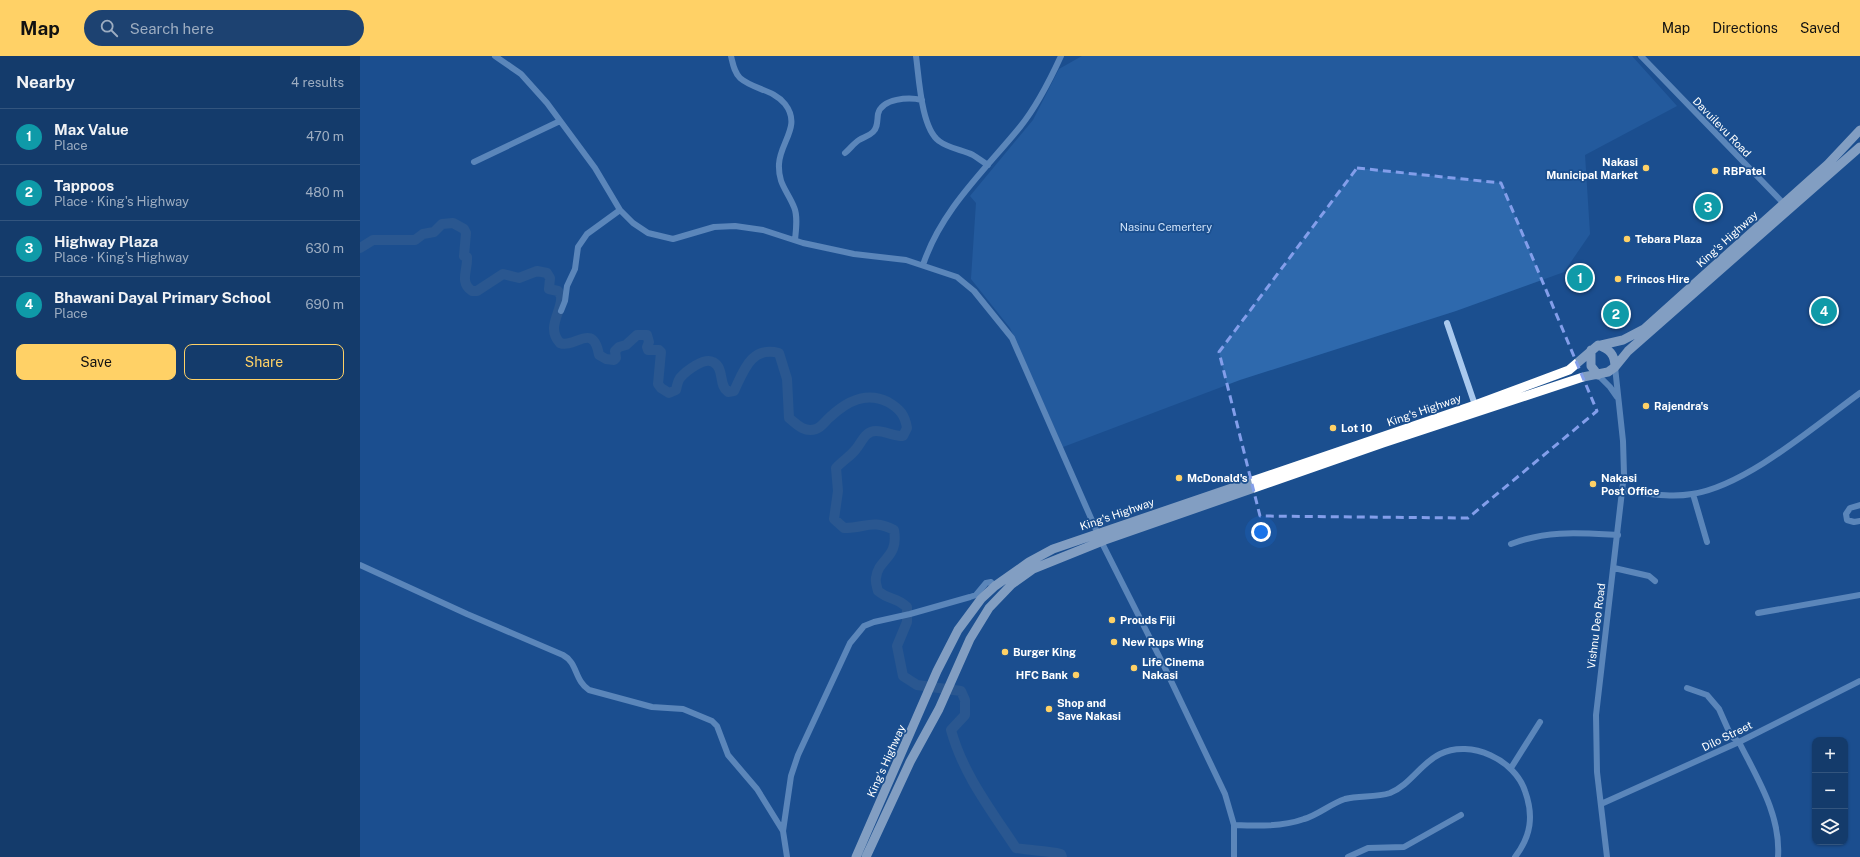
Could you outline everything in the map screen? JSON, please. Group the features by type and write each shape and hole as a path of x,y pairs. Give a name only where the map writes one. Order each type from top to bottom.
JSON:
{"highway":[{"name":"King's Highway","path":"856,857 937,672 958,630 981,599 994,586 1029,562 1053,549 1099,538 1583,377 1604,374 1616,367 1628,351 1787,207 1857,141 1860,130"},
{"name":"King's Highway","path":"866,857 910,762 938,709 970,639 990,608 1012,584 1033,569 1099,538 1475,405 1569,370 1594,348 1624,340 1644,329 1860,147"},
{"path":"1598,375 1591,366 1594,348 1612,353 1616,367"}],"street":[{"path":"494,56 521,74 548,103 595,168 620,210 633,223 648,233 673,239 714,227 735,226 763,230 795,240 854,254 906,260 957,277 974,291 1012,338 1099,538 1163,664 1225,794 1234,825 1234,857"},
{"path":"731,56 732,65 740,78 776,95 790,112 792,120 779,162 779,174 781,183 795,208 795,240"},
{"path":"916,56 922,100 929,128 934,136 939,141 974,155 988,165"},
{"path":"923,265 928,252 954,204 1021,125 1050,78 1061,56"},
{"name":"Davuilevu Road","path":"1641,56 1787,207"},
{"path":"846,153 859,140 873,132 877,127 878,113 882,107 898,99 913,98 922,100"},
{"path":"474,162 560,120"},
{"path":"561,311 565,302 567,286 575,269 578,247 587,234 620,210"},
{"path":"1448,323 1475,405"},
{"name":"Vishnu Deo Road","path":"1607,857 1597,772 1597,707 1623,491 1623,441 1616,367"},
{"path":"1598,375 1610,387 1618,399"},
{"path":"1623,491 1660,495 1693,494 1721,486 1748,472 1782,451 1860,393"},
{"path":"1693,494 1707,542"},
{"path":"1860,505 1850,508 1846,516 1847,520 1852,522 1860,521"},
{"path":"1511,544 1541,534 1561,532 1618,536"},
{"path":"360,565 467,614 563,655 572,662 581,685 589,690 652,707 683,709 712,721 717,726 728,755 757,789 783,831"},
{"path":"1614,568 1650,576 1656,581"},
{"path":"787,857 783,831 791,776 798,755 850,642 864,626 976,595 986,583 991,582 994,586"},
{"path":"1758,613 1860,595"},
{"name":"Dilo Street","path":"1601,804 1739,742 1860,681"},
{"path":"1687,688 1707,695 1719,709 1731,736 1739,742 1770,804 1778,833 1778,857"},
{"path":"1511,768 1540,722"},
{"path":"1234,825 1278,825 1303,820 1344,800 1388,793 1400,787 1436,757 1446,752 1465,750 1485,753 1495,757 1511,768 1525,790 1530,814 1527,840 1515,857"},
{"path":"1348,857 1368,848 1404,847 1461,815"}],"highlighted area":[{"path":"1357,168 1501,183 1597,411 1468,518 1260,516 1219,352"}],"green space":[{"name":"Nasinu Cemertery","path":"1082,56 1632,56 1677,106 1585,155 1590,234 1564,272 1456,311 1240,380 1063,447 1010,328 971,279 976,203 970,196 1033,120 1059,69"}],"waterway":[{"path":"360,248 373,240 415,240 423,234 434,232 442,224 453,223 464,229 466,233 464,256 467,257 467,262 465,280 466,284 472,291 477,291 503,274 519,278 537,271 547,273 550,278 549,289 558,291 561,296 560,307 554,325 554,331 560,343 572,343 583,338 588,338 596,345 599,355 606,359 614,360 616,358 615,351 619,347 626,345 637,335 647,335 649,342 647,347 648,350 659,350 661,352 658,384 669,393 676,390 679,379 686,372 705,361 713,362 717,365 725,389 728,392 734,391 745,368 755,356 769,352 779,353 787,379 789,418 798,426 808,430 818,428 836,411 857,399 872,397 888,402 896,407 906,423 907,428 903,436 880,431 872,431 864,437 854,452 836,468 838,491 834,519 844,528 880,525 894,530 894,547 880,566 876,581 878,591 899,601 907,607 907,622 897,646 903,676 917,685 961,691 965,700 965,715 951,730 956,746 970,777 1016,848 1061,854 1062,857"}],"place":[{"name":"Nakasi Municipal Market","path":"1646,168"},
{"name":"RBPatel","path":"1715,171"},
{"name":"Highway Plaza","path":"1708,207"},
{"name":"Tebara Plaza","path":"1627,239"},
{"name":"Max Value","path":"1580,278"},
{"name":"Frincos Hire","path":"1618,279"},
{"name":"Bhawani Dayal Primary School","path":"1824,311"},
{"name":"Tappoos","path":"1616,314"},
{"name":"Rajendra's","path":"1646,406"},
{"name":"Lot 10","path":"1333,428"},
{"name":"McDonald's","path":"1179,478"},
{"name":"Nakasi Post Office","path":"1593,484"},
{"name":"Prouds Fiji","path":"1112,620"},
{"name":"New Rups Wing","path":"1114,642"},
{"name":"Burger King","path":"1005,652"},
{"name":"Life Cinema Nakasi","path":"1134,668"},
{"name":"HFC Bank","path":"1076,675"},
{"name":"Shop and Save Nakasi","path":"1049,709"}]}
